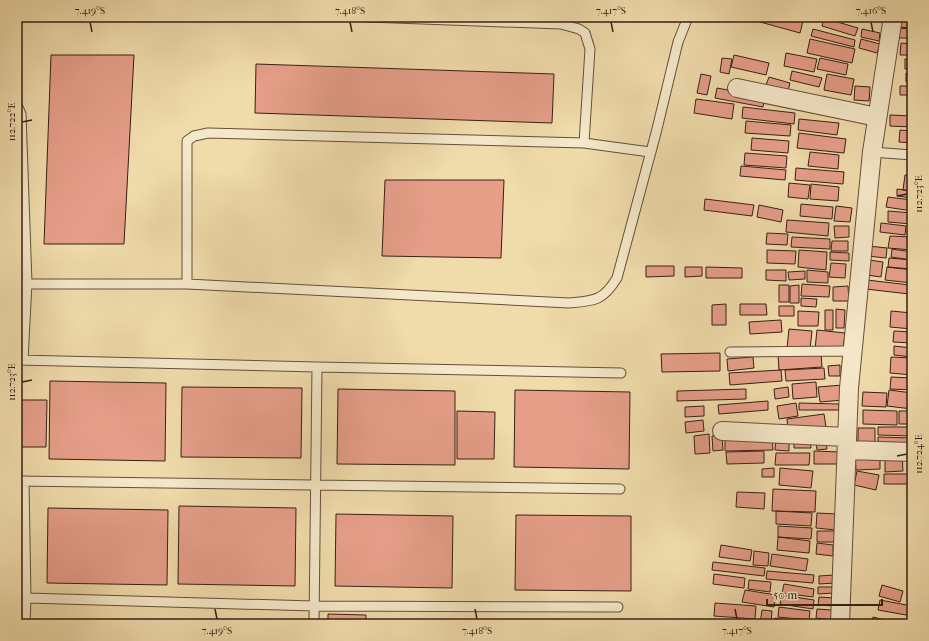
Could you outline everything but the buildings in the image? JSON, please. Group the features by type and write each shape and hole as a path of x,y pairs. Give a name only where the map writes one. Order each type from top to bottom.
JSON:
{"street":[{"path":"840,624 849,388 852,352 872,152 893,17"},
{"path":"737,88 877,117"},
{"path":"722,431 912,452"}],"lane":[{"path":"368,17 561,24 579,29 585,33 590,49 584,143"},
{"path":"22,283 187,284 569,303 598,299 610,289 617,278 678,42 688,17"},
{"path":"17,105 21,114 22,283 20,360 620,373"},
{"path":"187,284 187,141 194,136 208,133 584,143 650,152"},
{"path":"872,152 912,155"},
{"path":"730,352 852,352"},
{"path":"314,624 317,367"},
{"path":"25,624 26,598 21,481 620,490"},
{"path":"26,598 314,606 618,607"}]}
